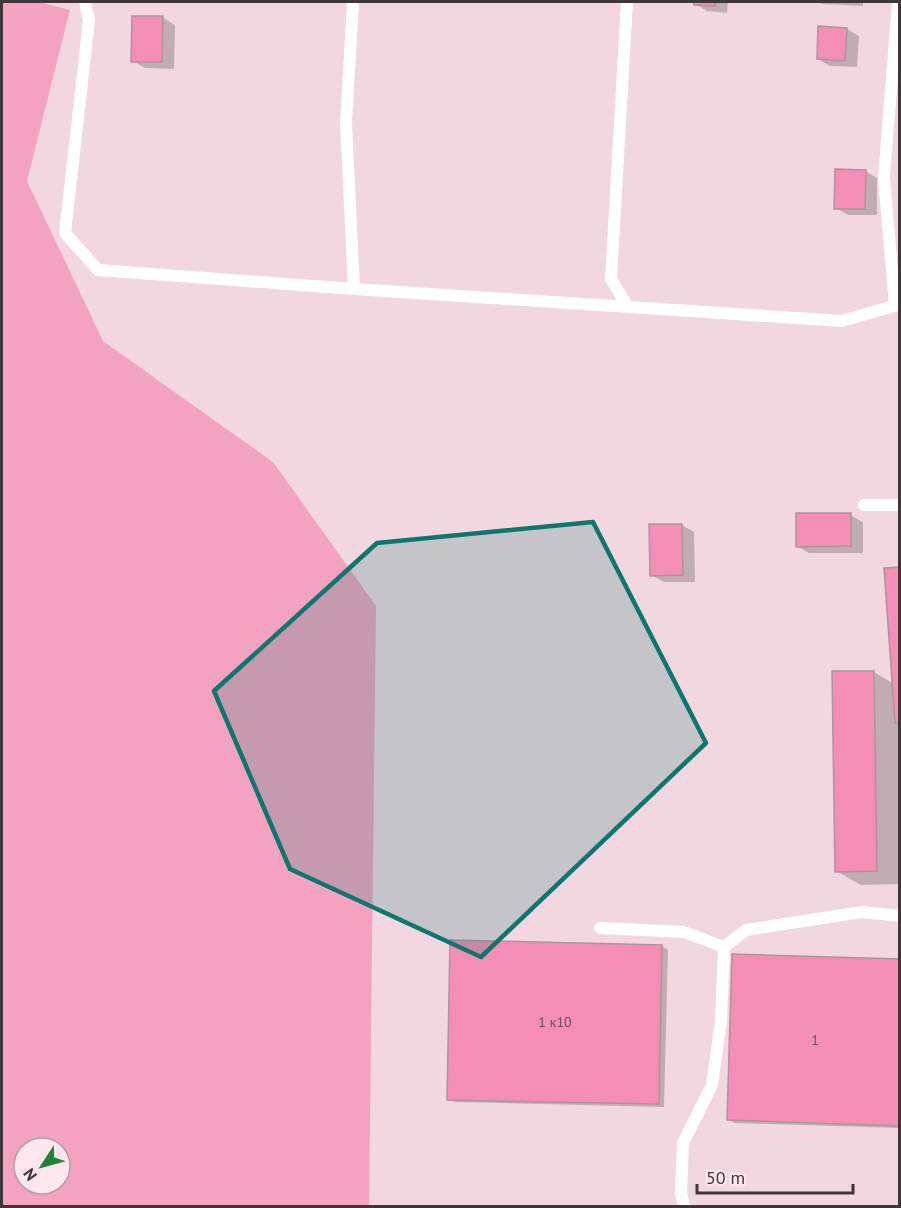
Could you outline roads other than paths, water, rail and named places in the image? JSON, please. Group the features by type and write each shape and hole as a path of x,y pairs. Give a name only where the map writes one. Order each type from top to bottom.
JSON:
{"lane":[{"path":"85,2 89,20 65,233 98,270 842,321 897,305 884,177 898,2"},
{"path":"353,2 346,122 354,289"},
{"path":"627,2 611,279 628,307"},
{"path":"864,505 900,505"},
{"path":"724,947 746,930 862,912 900,916"},
{"path":"600,927 684,932 724,947"},
{"path":"684,1206 681,1193 683,1143 712,1085 721,1022 724,947"}]}
